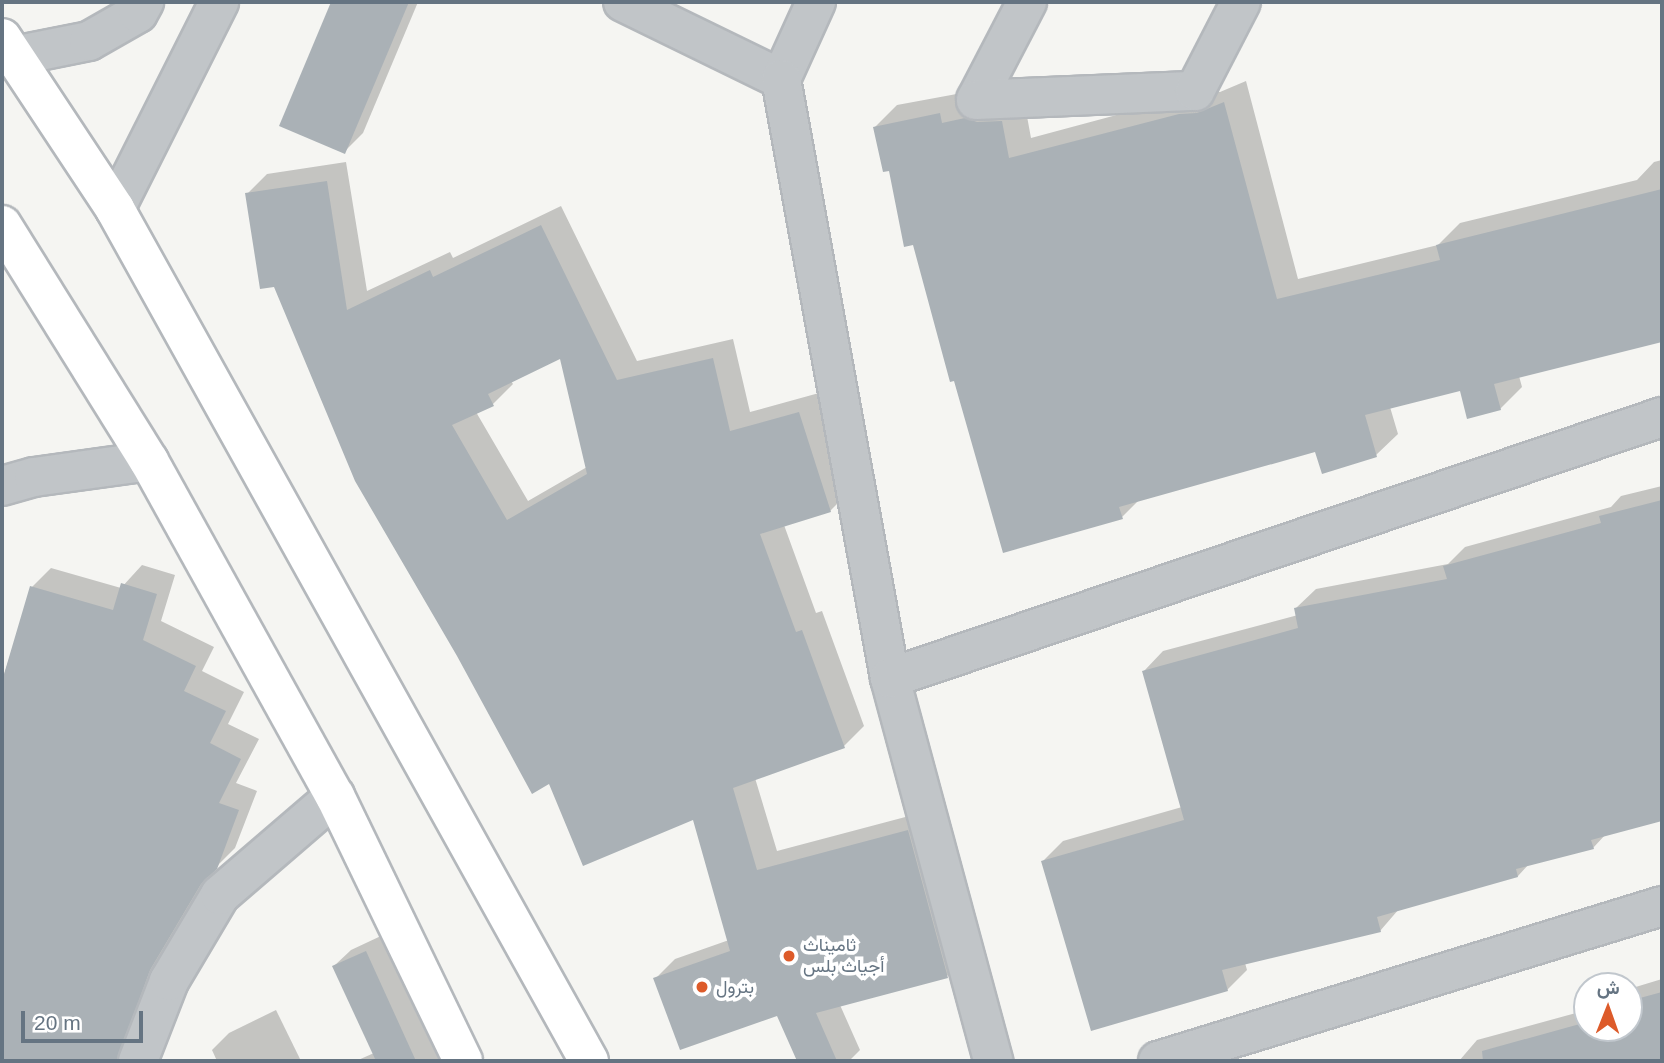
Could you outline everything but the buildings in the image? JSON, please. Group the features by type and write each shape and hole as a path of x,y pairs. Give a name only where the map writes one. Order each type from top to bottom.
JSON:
{"main road":[{"path":"8,47 115,209 589,1061"},
{"path":"2,225 149,461 335,796 463,1061"}],"street":[{"path":"8,47 89,41 138,13 144,2"},
{"path":"115,209 219,2"},
{"path":"623,2 781,79"},
{"path":"816,2 781,79 890,678 993,1061"},
{"path":"1027,2 976,100 1195,91 1241,2"},
{"path":"890,678 1662,417"},
{"path":"2,486 34,477 149,461"},
{"path":"138,1061 169,981 220,895 335,796"},
{"path":"1158,1061 1662,906"}],"place":[{"name":"ثاميناث أجياث بلس","path":"789,956"},
{"name":"بترول","path":"702,987"}]}
